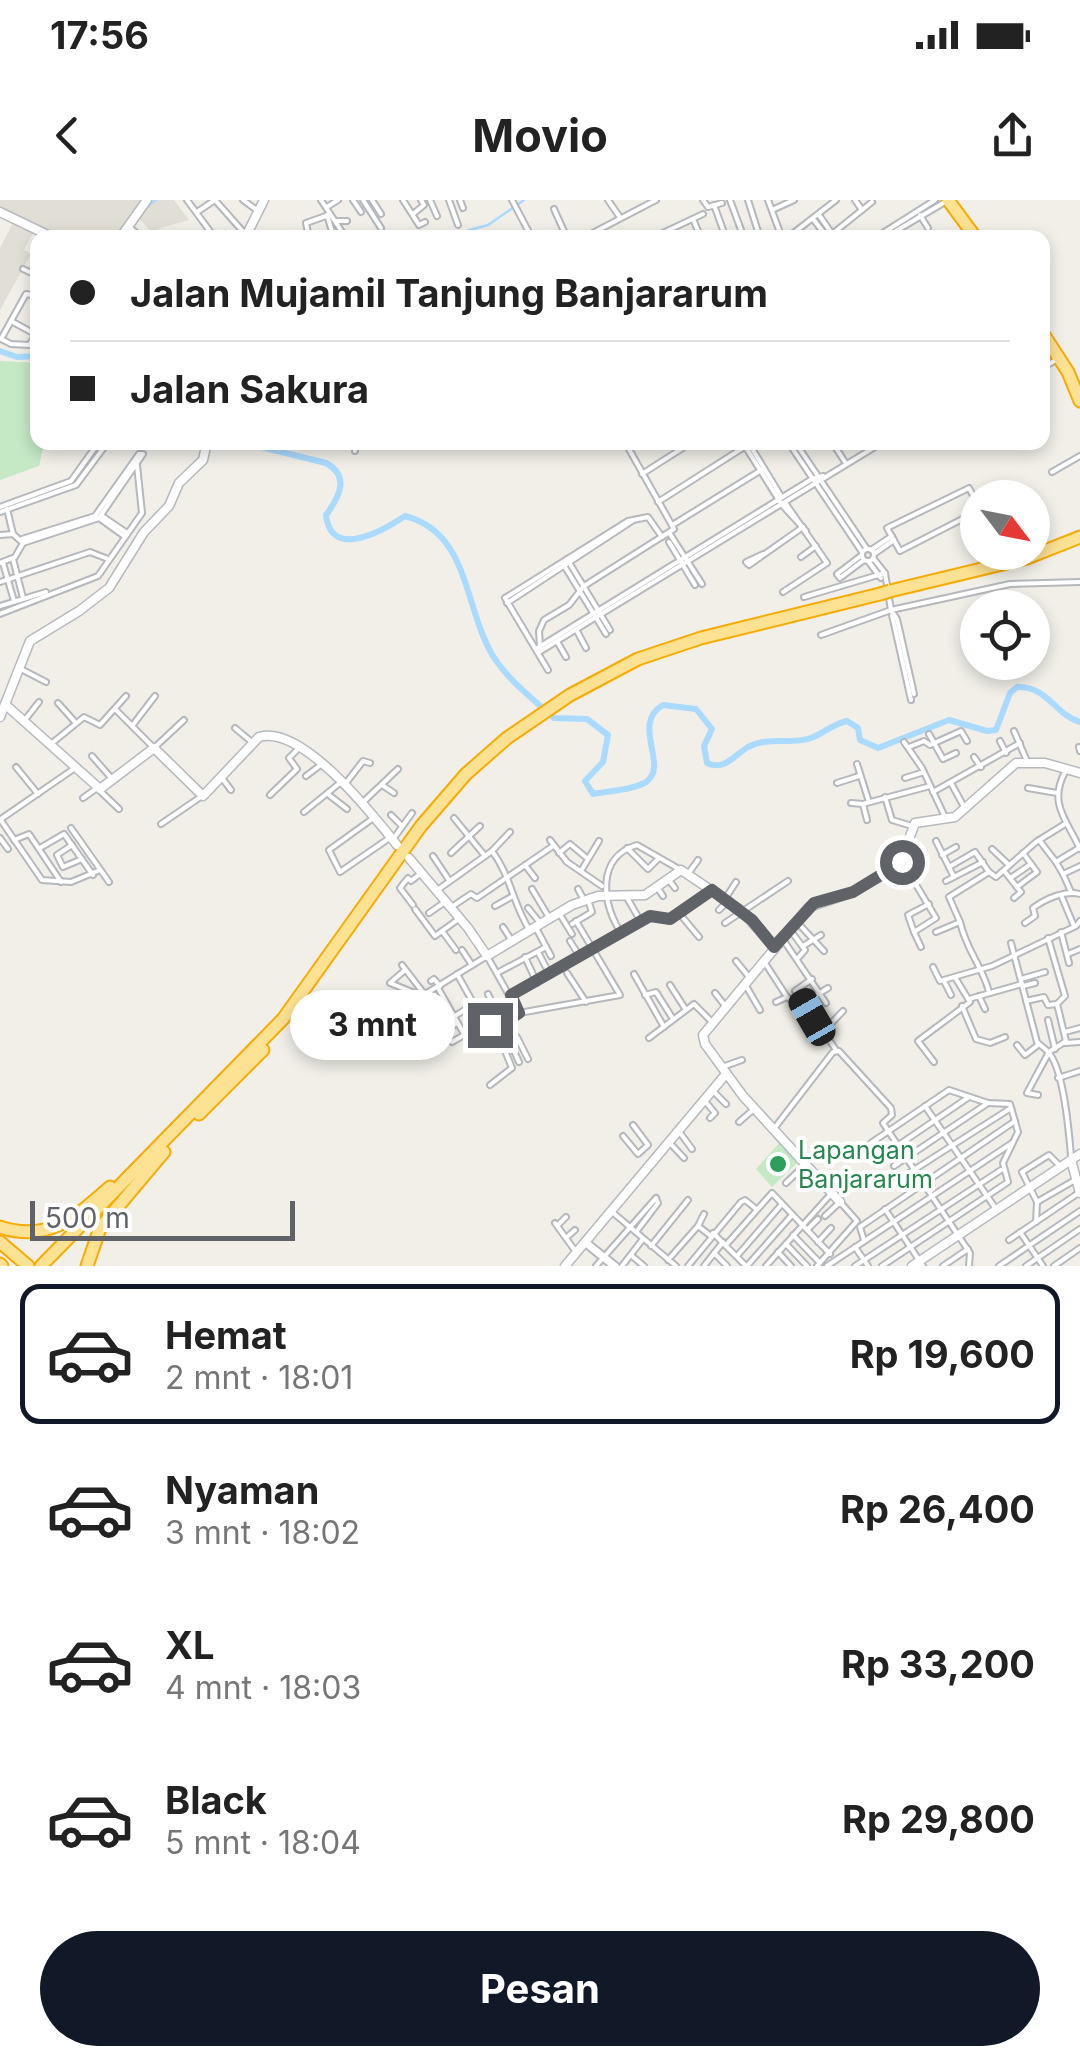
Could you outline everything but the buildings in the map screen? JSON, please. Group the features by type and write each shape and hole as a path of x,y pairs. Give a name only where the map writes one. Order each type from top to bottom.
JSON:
{"highway":[{"path":"944,201 971,230"},
{"path":"1050,341 1079,392"},
{"path":"1050,341 1079,392"},
{"path":"0,1226 28,1233 63,1225 232,1084 291,1020 439,812 526,727 572,697 616,669 660,651 1027,558 1080,536"},
{"path":"886,593 1027,564 1080,545"},
{"path":"44,1266 178,1130"},
{"path":"87,1266 100,1228 178,1130"},
{"path":"0,1246 19,1266"},
{"path":"0,1246 28,1266"}],"street":[{"path":"125,230 147,200"},
{"path":"187,200 200,210"},
{"path":"198,200 211,230"},
{"path":"200,210 228,200"},
{"path":"243,200 258,211"},
{"path":"248,230 264,200"},
{"path":"321,200 328,207 332,230"},
{"path":"328,207 338,200"},
{"path":"352,200 360,212"},
{"path":"364,200 381,228"},
{"path":"372,200 381,214"},
{"path":"403,200 420,225 425,222"},
{"path":"430,200 437,216"},
{"path":"449,200 458,225"},
{"path":"460,200 463,208"},
{"path":"608,200 619,216"},
{"path":"597,230 656,200"},
{"path":"704,200 707,206 722,203"},
{"path":"730,200 741,230"},
{"path":"748,200 757,230"},
{"path":"768,200 781,230"},
{"path":"772,210 794,200"},
{"path":"792,230 836,200"},
{"path":"855,200 862,210"},
{"path":"897,230 944,201"},
{"path":"890,230 944,201"},
{"path":"514,202 528,230"},
{"path":"838,230 872,202"},
{"path":"218,204 240,230"},
{"path":"412,214 424,205"},
{"path":"714,206 723,230"},
{"path":"554,209 563,230"},
{"path":"0,212 37,230"},
{"path":"668,230 703,214"},
{"path":"329,215 341,230"},
{"path":"308,230 306,223 329,215"},
{"path":"920,215 928,228"},
{"path":"816,216 825,230"},
{"path":"693,218 697,230"},
{"path":"336,221 346,221"},
{"path":"128,226 133,230"},
{"path":"792,230 799,226"},
{"path":"24,269 30,272"},
{"path":"30,295 26,294 1,340 30,344"},
{"path":"10,321 30,329"},
{"path":"1050,364 1060,358"},
{"path":"74,483 94,450"},
{"path":"22,541 14,534 3,508 74,483 101,450"},
{"path":"0,717 31,638 80,611 109,588 144,532 169,506 179,483 203,460 205,450"},
{"path":"629,450 673,524"},
{"path":"642,474 680,450"},
{"path":"658,502 738,450"},
{"path":"750,450 827,562 783,592"},
{"path":"797,450 868,555 886,593 913,697"},
{"path":"837,450 845,462"},
{"path":"538,649 868,450"},
{"path":"23,599 13,559 22,541 98,516 142,454 138,464 117,490"},
{"path":"1052,472 1080,456"},
{"path":"0,606 98,576 143,512 138,464"},
{"path":"538,649 540,624 570,604 581,588 666,540 673,524 762,470"},
{"path":"129,476 138,475"},
{"path":"960,492 887,528 900,551 960,518"},
{"path":"98,516 127,535"},
{"path":"548,670 505,598 632,521 648,517 684,561"},
{"path":"762,554 803,528"},
{"path":"0,535 14,534"},
{"path":"670,534 698,584"},
{"path":"842,587 840,578 893,538"},
{"path":"801,557 816,546"},
{"path":"0,582 90,552 110,560"},
{"path":"13,559 2,563 14,601"},
{"path":"568,563 608,632"},
{"path":"804,597 842,587 886,593 1080,582"},
{"path":"0,614 50,592"},
{"path":"821,635 886,593"},
{"path":"538,649 558,642 598,615"},
{"path":"577,630 586,648"},
{"path":"558,642 566,656"},
{"path":"19,668 46,682"},
{"path":"50,745 86,717 100,726 126,696"},
{"path":"132,726 155,696"},
{"path":"24,721 39,702"},
{"path":"4,703 119,809"},
{"path":"58,703 75,722"},
{"path":"115,709 202,796"},
{"path":"82,798 113,780 184,720"},
{"path":"58,726 62,734"},
{"path":"235,728 253,743"},
{"path":"909,748 924,742 934,744 961,731 967,740"},
{"path":"1014,732 1027,761"},
{"path":"930,734 943,759 956,753"},
{"path":"161,824 202,796 253,743 269,735 300,747 322,764 394,840"},
{"path":"1000,741 1006,752"},
{"path":"904,742 924,772 946,820"},
{"path":"852,803 952,783 1020,743"},
{"path":"270,795 298,769 290,758 300,747"},
{"path":"92,756 113,780"},
{"path":"974,758 981,767"},
{"path":"304,812 342,784 363,761 370,763"},
{"path":"885,797 892,820 912,828 946,820 966,810 1012,765 1027,761 1062,778 1080,773"},
{"path":"306,776 322,764"},
{"path":"857,764 868,820"},
{"path":"16,767 38,794"},
{"path":"75,768 0,820 41,879 62,884 100,870"},
{"path":"362,803 397,770 402,776"},
{"path":"905,778 924,772"},
{"path":"837,784 859,776"},
{"path":"222,778 231,790"},
{"path":"1056,862 1080,849 1064,824 1056,793 1062,778"},
{"path":"952,783 966,810"},
{"path":"382,785 394,793"},
{"path":"1028,788 1056,793"},
{"path":"328,794 347,809"},
{"path":"18,808 24,816"},
{"path":"374,817 329,851 341,872 394,840 412,813"},
{"path":"391,814 402,826"},
{"path":"454,818 486,856"},
{"path":"948,867 975,852 995,877 1064,824"},
{"path":"451,853 480,826"},
{"path":"71,828 109,882"},
{"path":"793,1235 819,1264 857,1222 754,1108 702,1039 774,947 816,902 853,892 902,862 912,828"},
{"path":"436,891 486,856 510,832"},
{"path":"40,848 63,833 93,875"},
{"path":"14,840 29,834 62,884"},
{"path":"77,837 57,855 63,867 82,859"},
{"path":"0,838 8,850"},
{"path":"1039,840 1071,892"},
{"path":"573,878 599,842"},
{"path":"936,842 954,877"},
{"path":"429,913 470,895 477,898 551,843 604,891 626,895 654,890 698,860"},
{"path":"559,854 570,844 588,859"},
{"path":"622,934 612,919 604,891 613,865 627,848 638,846 727,900 774,947"},
{"path":"942,855 956,847"},
{"path":"627,848 648,869 659,858"},
{"path":"992,849 1021,893 1014,898"},
{"path":"492,850 508,874 513,896 539,926"},
{"path":"1017,888 1036,873 1023,853"},
{"path":"434,856 450,880"},
{"path":"409,858 487,956 519,1013"},
{"path":"902,862 936,920 914,932"},
{"path":"946,881 983,862"},
{"path":"355,864 362,870"},
{"path":"526,864 535,878"},
{"path":"1012,878 1031,864"},
{"path":"1063,874 1080,866"},
{"path":"989,872 949,897 968,951 983,970 990,992"},
{"path":"421,873 411,882 408,878 400,888 433,938 460,918"},
{"path":"668,880 675,888"},
{"path":"719,910 736,882"},
{"path":"725,923 788,882"},
{"path":"532,889 539,926 551,956"},
{"path":"452,1042 478,1027 502,1024 519,1013 620,995 595,948 574,922 592,912 578,889"},
{"path":"511,995 656,914 666,920 712,890"},
{"path":"425,995 403,967 390,983 425,995 559,913 604,891"},
{"path":"1025,924 1036,916 1035,906 1071,892 1080,894"},
{"path":"626,895 641,922"},
{"path":"1061,895 1074,926"},
{"path":"496,906 513,896"},
{"path":"921,947 908,915 927,901"},
{"path":"528,908 539,926"},
{"path":"559,913 572,934"},
{"path":"678,913 699,937"},
{"path":"796,921 824,951"},
{"path":"932,982 983,970 1080,921"},
{"path":"936,932 960,922"},
{"path":"503,927 512,942"},
{"path":"789,929 803,946 804,952 798,958"},
{"path":"442,931 472,964"},
{"path":"1062,932 1069,963"},
{"path":"803,946 821,935"},
{"path":"782,938 826,1004"},
{"path":"1026,1001 1044,997 1048,1005 1056,1004 1065,996 1048,938"},
{"path":"570,941 580,957"},
{"path":"1011,943 1038,1045 1052,1054"},
{"path":"497,973 546,947"},
{"path":"1068,954 1080,949"},
{"path":"538,952 550,974"},
{"path":"525,957 536,982"},
{"path":"764,960 787,996"},
{"path":"736,961 760,1010"},
{"path":"1018,965 1026,963"},
{"path":"933,967 950,995"},
{"path":"934,1062 918,1041 969,999 1045,972"},
{"path":"567,973 586,1002"},
{"path":"457,974 475,1006"},
{"path":"634,974 664,1027"},
{"path":"431,981 434,979 439,987 466,1042"},
{"path":"796,990 812,979"},
{"path":"956,979 969,999"},
{"path":"1022,983 1036,983"},
{"path":"670,985 686,1010"},
{"path":"813,1012 807,1002 828,988"},
{"path":"645,995 656,992 673,1020"},
{"path":"714,993 726,1007"},
{"path":"488,994 520,1062"},
{"path":"776,1002 787,996 801,998 822,1034 891,1108 892,1116 883,1122 968,1249 972,1258 969,1266"},
{"path":"980,996 984,1009"},
{"path":"649,1038 698,1004 714,1023"},
{"path":"1056,1004 1065,1044"},
{"path":"962,1006 976,1039 990,1043 1005,1036"},
{"path":"444,1031 466,1009 478,1027"},
{"path":"822,1034 843,1011"},
{"path":"1009,1240 1080,1193 1075,1180 1078,1156 1069,1140 1048,1020"},
{"path":"490,1086 512,1068 495,1026"},
{"path":"1064,1033 1080,1028"},
{"path":"509,1038 517,1037 528,1060"},
{"path":"1038,1095 1027,1092 1052,1054 1065,1044 1080,1042"},
{"path":"1017,1045 1025,1055 1038,1045"},
{"path":"773,1130 836,1050"},
{"path":"565,1266 588,1245 610,1210 704,1100 724,1070 742,1060"},
{"path":"1058,1078 1080,1071"},
{"path":"712,1090 726,1104"},
{"path":"872,1143 950,1090 1011,1108"},
{"path":"884,1154 969,1098"},
{"path":"704,1100 715,1114 710,1118"},
{"path":"894,1166 988,1104"},
{"path":"925,1106 996,1209"},
{"path":"739,1122 754,1108"},
{"path":"854,1266 1002,1169 1016,1141 1011,1108"},
{"path":"895,1182 1011,1108"},
{"path":"864,1240 860,1227 1015,1122"},
{"path":"624,1136 638,1154 644,1150 648,1145 634,1126"},
{"path":"678,1130 692,1149"},
{"path":"1069,1140 1080,1133"},
{"path":"827,1266 1016,1141"},
{"path":"669,1142 684,1158"},
{"path":"644,1150 666,1162"},
{"path":"1036,1222 1037,1202 1025,1189 1022,1175 1049,1155 1060,1166"},
{"path":"885,1209 918,1264 1078,1156"},
{"path":"786,1183 806,1164"},
{"path":"882,1266 1008,1182 1002,1169"},
{"path":"1037,1202 1075,1180"},
{"path":"704,1266 771,1193 830,1254"},
{"path":"766,1266 832,1193"},
{"path":"596,1266 650,1200 658,1199 636,1232"},
{"path":"652,1246 688,1200"},
{"path":"610,1210 677,1266 682,1262 688,1266 742,1200 756,1210"},
{"path":"825,1216 840,1202"},
{"path":"737,1256 782,1204"},
{"path":"998,1266 1080,1211"},
{"path":"668,1260 704,1214"},
{"path":"698,1226 724,1243 746,1266 792,1215"},
{"path":"566,1217 556,1224 576,1252"},
{"path":"807,1230 818,1219"},
{"path":"818,1242 831,1228"},
{"path":"567,1237 574,1230"},
{"path":"1026,1266 1080,1230"},
{"path":"1020,1232 1043,1266"},
{"path":"711,1236 724,1265"},
{"path":"588,1245 617,1266 642,1239"},
{"path":"786,1244 807,1266"},
{"path":"855,1247 868,1266"},
{"path":"1054,1266 1080,1248"},
{"path":"943,1266 968,1249"},
{"path":"778,1252 787,1264"},
{"path":"630,1255 644,1266"}],"shaded area":[{"path":"0,200 144,200 123,230 42,230 0,211"},
{"path":"152,200 174,200 189,220 150,230 138,218"},
{"path":"13,223 30,232 24,250 30,256 0,310 0,248"}],"green space":[{"path":"0,361 30,363 30,450 42,450 39,466 0,480"},
{"name":"Lapangan Banjararum","path":"782,1140 800,1160 772,1187 756,1169"}],"waterway":[{"path":"145,208 156,200"},
{"path":"470,230 488,225 524,200"},
{"path":"0,351 30,356"},
{"path":"273,450 326,463 338,474 340,487 326,515 330,529 338,537 360,538 405,516 442,538 462,574 483,636 506,673 554,718 587,719 608,735 603,762 585,781 593,794 635,787 652,775 650,723 663,705 696,709 712,729 704,746 707,763 713,765 724,764 756,744 811,738 847,721 858,728 860,740 878,748 949,720 996,730 1010,693 1017,687 1036,691 1080,722"}],"place":[{"name":"Lapangan Banjararum","path":"778,1164"}],"route":[{"path":"490,1025 499,1026 519,1013 511,995 650,916 657,914 670,919 712,890 752,920 774,947 818,900 853,892 902,862"}]}
